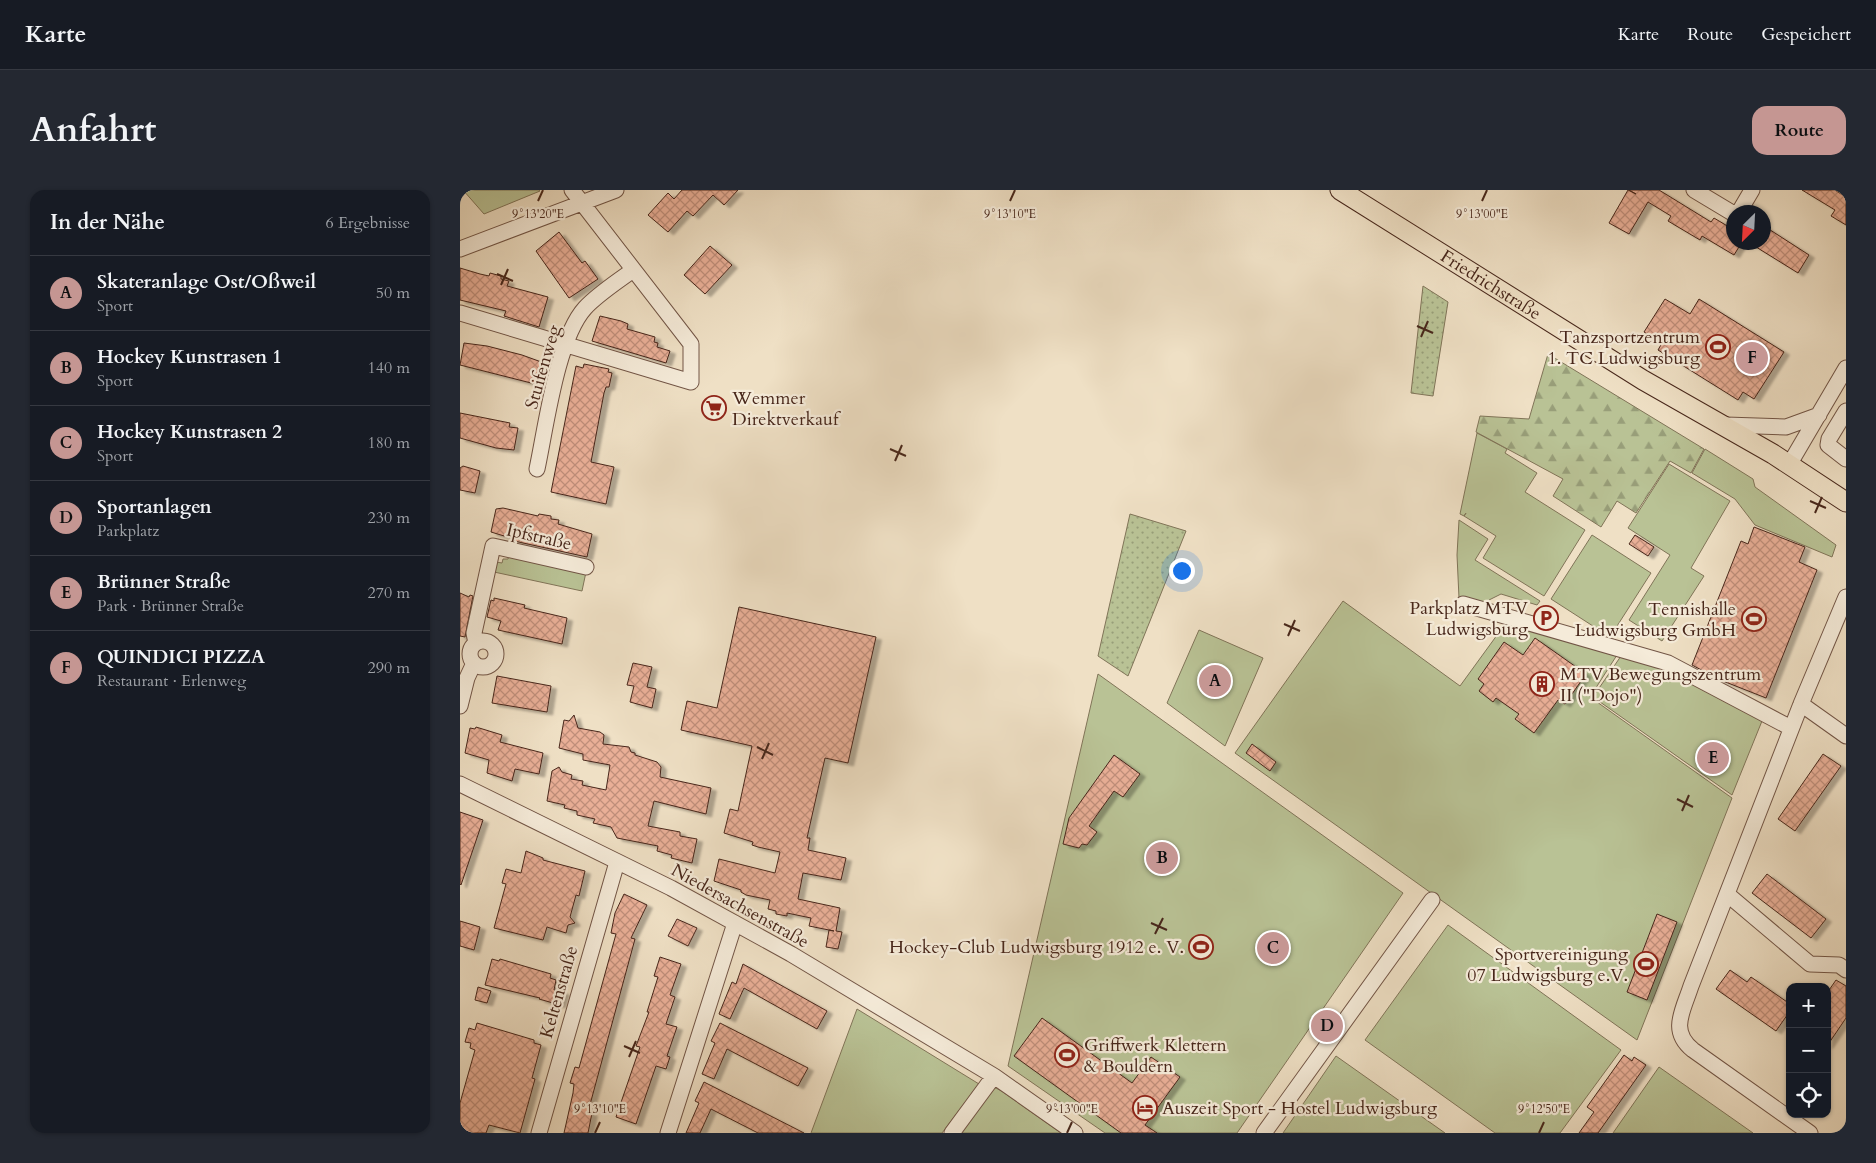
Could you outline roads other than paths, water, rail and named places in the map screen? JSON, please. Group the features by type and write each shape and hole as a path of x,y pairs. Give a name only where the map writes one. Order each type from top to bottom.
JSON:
{"main road":[{"name":"Friedrichstraße","path":"1340,190 1643,380 1726,425 1846,502"}],"street":[{"path":"460,312 691,382 691,344 572,190"},
{"path":"460,249 616,190"},
{"path":"1694,190 1726,209"},
{"path":"1743,205 1752,190"},
{"name":"Stuifenweg","path":"537,469 565,345 575,322 585,308 633,270"},
{"path":"1789,464 1846,368"},
{"path":"1846,411 1828,445 1846,459"},
{"path":"1726,425 1786,427 1819,415"},
{"name":"Ipfstraße","path":"460,706 467,678 474,664 470,651 476,644 474,633 493,546 586,567"},
{"path":"1810,1133 1687,1046 1682,1042 1678,1028 1691,986 1801,704 1846,597"},
{"path":"1463,604 1668,663 1792,728"},
{"path":"474,664 482,667 487,666 495,659 496,654 491,644 481,642 476,644"},
{"path":"1801,704 1846,736"},
{"name":"Niedersachsenstraße","path":"460,784 735,922 994,1076 1075,1133"},
{"name":"Keltenstraße","path":"539,1133 617,862"},
{"path":"1727,894 1810,964 1839,965 1846,970"},
{"path":"1264,1133 1432,900"},
{"path":"668,1133 735,922"},
{"path":"952,1133 994,1076"}],"place":[{"name":"Tanzsportzentrum 1. TC Ludwigsburg","path":"1718,347"},
{"name":"QUINDICI PIZZA","path":"1752,358"},
{"name":"Wemmer Direktverkauf","path":"714,408"},
{"name":"Parkplatz MTV Ludwigsburg","path":"1546,618"},
{"name":"Tennishalle Ludwigsburg GmbH","path":"1754,619"},
{"name":"Skateranlage Ost/Oßweil","path":"1215,681"},
{"name":"MTV Bewegungszentrum II (\"Dojo\")","path":"1542,684"},
{"name":"Brünner Straße","path":"1713,758"},
{"name":"Hockey Kunstrasen 1","path":"1162,858"},
{"name":"Hockey-Club Ludwigsburg 1912 e. V.","path":"1201,947"},
{"name":"Hockey Kunstrasen 2","path":"1273,948"},
{"name":"Sportvereinigung 07 Ludwigsburg e.V.","path":"1646,964"},
{"name":"Sportanlagen","path":"1327,1026"},
{"name":"Griffwerk Klettern & Bouldern","path":"1067,1055"},
{"name":"Auszeit Sport - Hostel Ludwigsburg","path":"1145,1108"}]}
